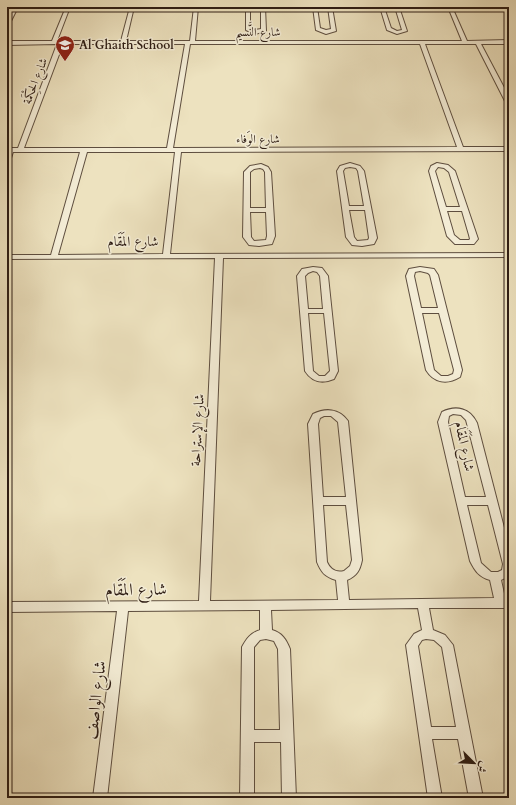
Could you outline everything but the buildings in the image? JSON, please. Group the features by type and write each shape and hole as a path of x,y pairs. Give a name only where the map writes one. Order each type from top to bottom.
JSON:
{"street":[{"path":"54,42 68,7"},
{"path":"123,42 132,7"},
{"path":"166,256 174,150 173,136 185,52 196,7"},
{"path":"450,7 465,42"},
{"path":"7,9 16,8"},
{"path":"7,25 16,8"},
{"path":"248,8 263,8 264,30 255,32 248,29 248,8"},
{"path":"315,8 330,8 334,30 326,32 318,29 315,8"},
{"path":"383,8 398,8 405,29 403,32 389,29 383,8"},
{"name":"شارع الحِكْمَة","path":"20,150 61,42"},
{"path":"422,42 461,149"},
{"path":"478,42 509,103"},
{"name":"شارع النَّسيم","path":"7,43 509,42"},
{"name":"شارع الوَفاء","path":"9,150 509,149"},
{"path":"7,161 9,150"},
{"path":"54,256 84,150"},
{"path":"350,165 361,169 373,238 369,243 355,243 351,239 346,208 340,169 350,165"},
{"path":"438,165 446,166 451,169 474,237 471,242 458,242 451,236 443,208 432,171 433,167 438,165"},
{"path":"258,166 264,167 268,170 271,238 269,242 259,244 252,243 248,239 247,210 247,172 250,168 258,166"},
{"path":"346,208 368,208"},
{"path":"443,208 464,209"},
{"path":"247,210 270,210"},
{"path":"465,243 470,255"},
{"path":"259,244 260,257"},
{"path":"362,244 365,256"},
{"name":"شارع المَقَام","path":"7,256 260,257 509,255"},
{"name":"شارع الإستراحة","path":"204,605 219,256"},
{"path":"311,256 312,269"},
{"path":"417,256 420,268"},
{"path":"420,268 433,273 443,310 458,372 455,377 444,379 433,375 430,370 410,274 414,270 420,268"},
{"path":"312,269 319,270 324,276 334,373 331,377 322,379 315,378 309,371 301,276 305,271 312,269"},
{"path":"417,311 443,310"},
{"path":"304,311 328,311"},
{"name":"شارع المَقَام","path":"455,411 463,413 471,420 508,568 504,575 495,577 484,574 477,566 461,501 443,419 448,412 455,411"},
{"path":"326,413 337,415 343,422 357,564 354,571 346,576 328,572 323,566 318,502 313,421 316,416 326,413"},
{"path":"461,501 492,501"},
{"path":"318,502 351,502"},
{"path":"341,576 344,604"},
{"name":"شارع المَقَام","path":"7,607 505,603 495,577"},
{"path":"423,604 428,634"},
{"path":"265,605 266,634"},
{"name":"شارع الواصف","path":"100,798 123,606"},
{"path":"247,798 248,647 252,639 266,634 276,636 283,644 284,649 289,798"},
{"path":"435,798 412,646 418,637 428,634 439,637 447,645 476,798"},
{"path":"425,733 464,733"},
{"path":"247,736 287,736"}],"place":[{"name":"Al Ghaith School","path":"65,62"}]}
